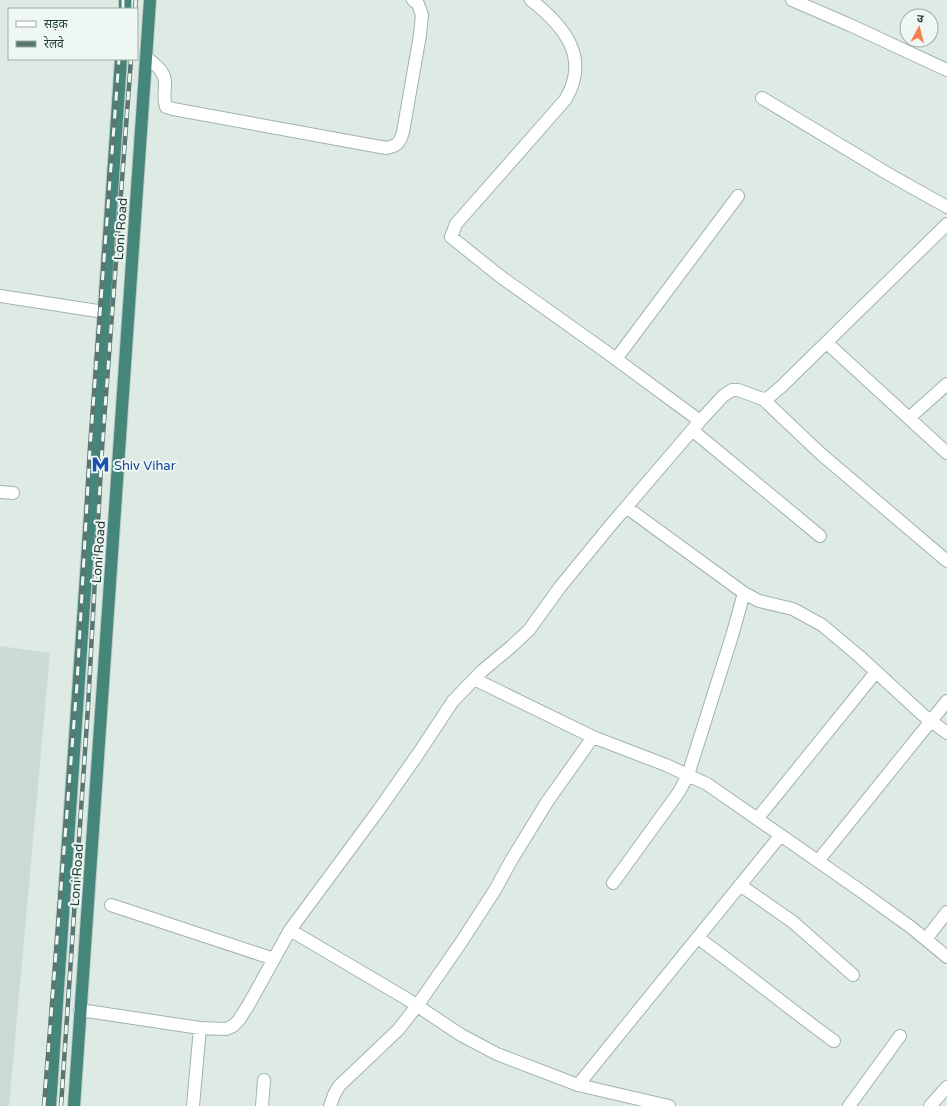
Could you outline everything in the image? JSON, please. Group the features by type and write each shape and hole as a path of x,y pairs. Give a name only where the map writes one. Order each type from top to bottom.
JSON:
{"highway":[{"name":"Loni Road","path":"74,1106 150,0"},
{"name":"Loni Road","path":"50,1106 122,60"}],"street":[{"path":"146,57 161,70 166,83 164,100 166,106 173,109 386,148 395,146 400,142 403,132 420,35 422,15 418,4 413,0"},
{"path":"531,0 548,14 564,32 571,44 576,63 575,77 571,90 560,106 456,224 452,237 501,277 616,359 696,425 820,536"},
{"path":"792,0 946,68"},
{"path":"762,98 890,175 947,207"},
{"path":"616,359 738,196"},
{"path":"763,399 768,398 782,386 947,224"},
{"path":"0,296 104,312"},
{"path":"827,342 947,453"},
{"path":"909,418 947,384"},
{"path":"80,1010 200,1028 226,1029 233,1026 239,1020 249,1004 290,930 378,811 453,701 482,671 529,630 560,586 626,507 696,425 723,396 732,390 738,390 763,399 821,454 947,561"},
{"path":"0,492 13,493"},
{"path":"626,507 744,593 759,601 793,610 822,625 931,721 947,733"},
{"path":"613,883 679,792 688,775 744,593"},
{"path":"757,819 876,672"},
{"path":"474,679 593,737 666,765 707,784 906,923 947,957"},
{"path":"818,861 947,702"},
{"path":"330,1106 339,1086 398,1030 417,1006 495,890 547,802 593,737"},
{"path":"578,1084 780,836"},
{"path":"740,885 793,922 853,975"},
{"path":"111,905 274,959"},
{"path":"926,939 947,912"},
{"path":"290,930 417,1006 461,1035 496,1054 578,1084 669,1106"},
{"path":"698,938 834,1041"},
{"path":"193,1106 200,1028"},
{"path":"849,1106 900,1036"},
{"path":"262,1106 264,1080"},
{"path":"930,1106 947,1087"}],"shaded area":[{"path":"0,646 50,653 9,1106 0,1106"}],"railway":[{"path":"123,0 123,8"},
{"path":"135,8 136,0"},
{"path":"44,1106 77,684 90,448 119,60"},
{"path":"61,1106 88,707 102,449 131,60"}],"place":[{"name":"Shiv Vihar","path":"101,465"}]}
